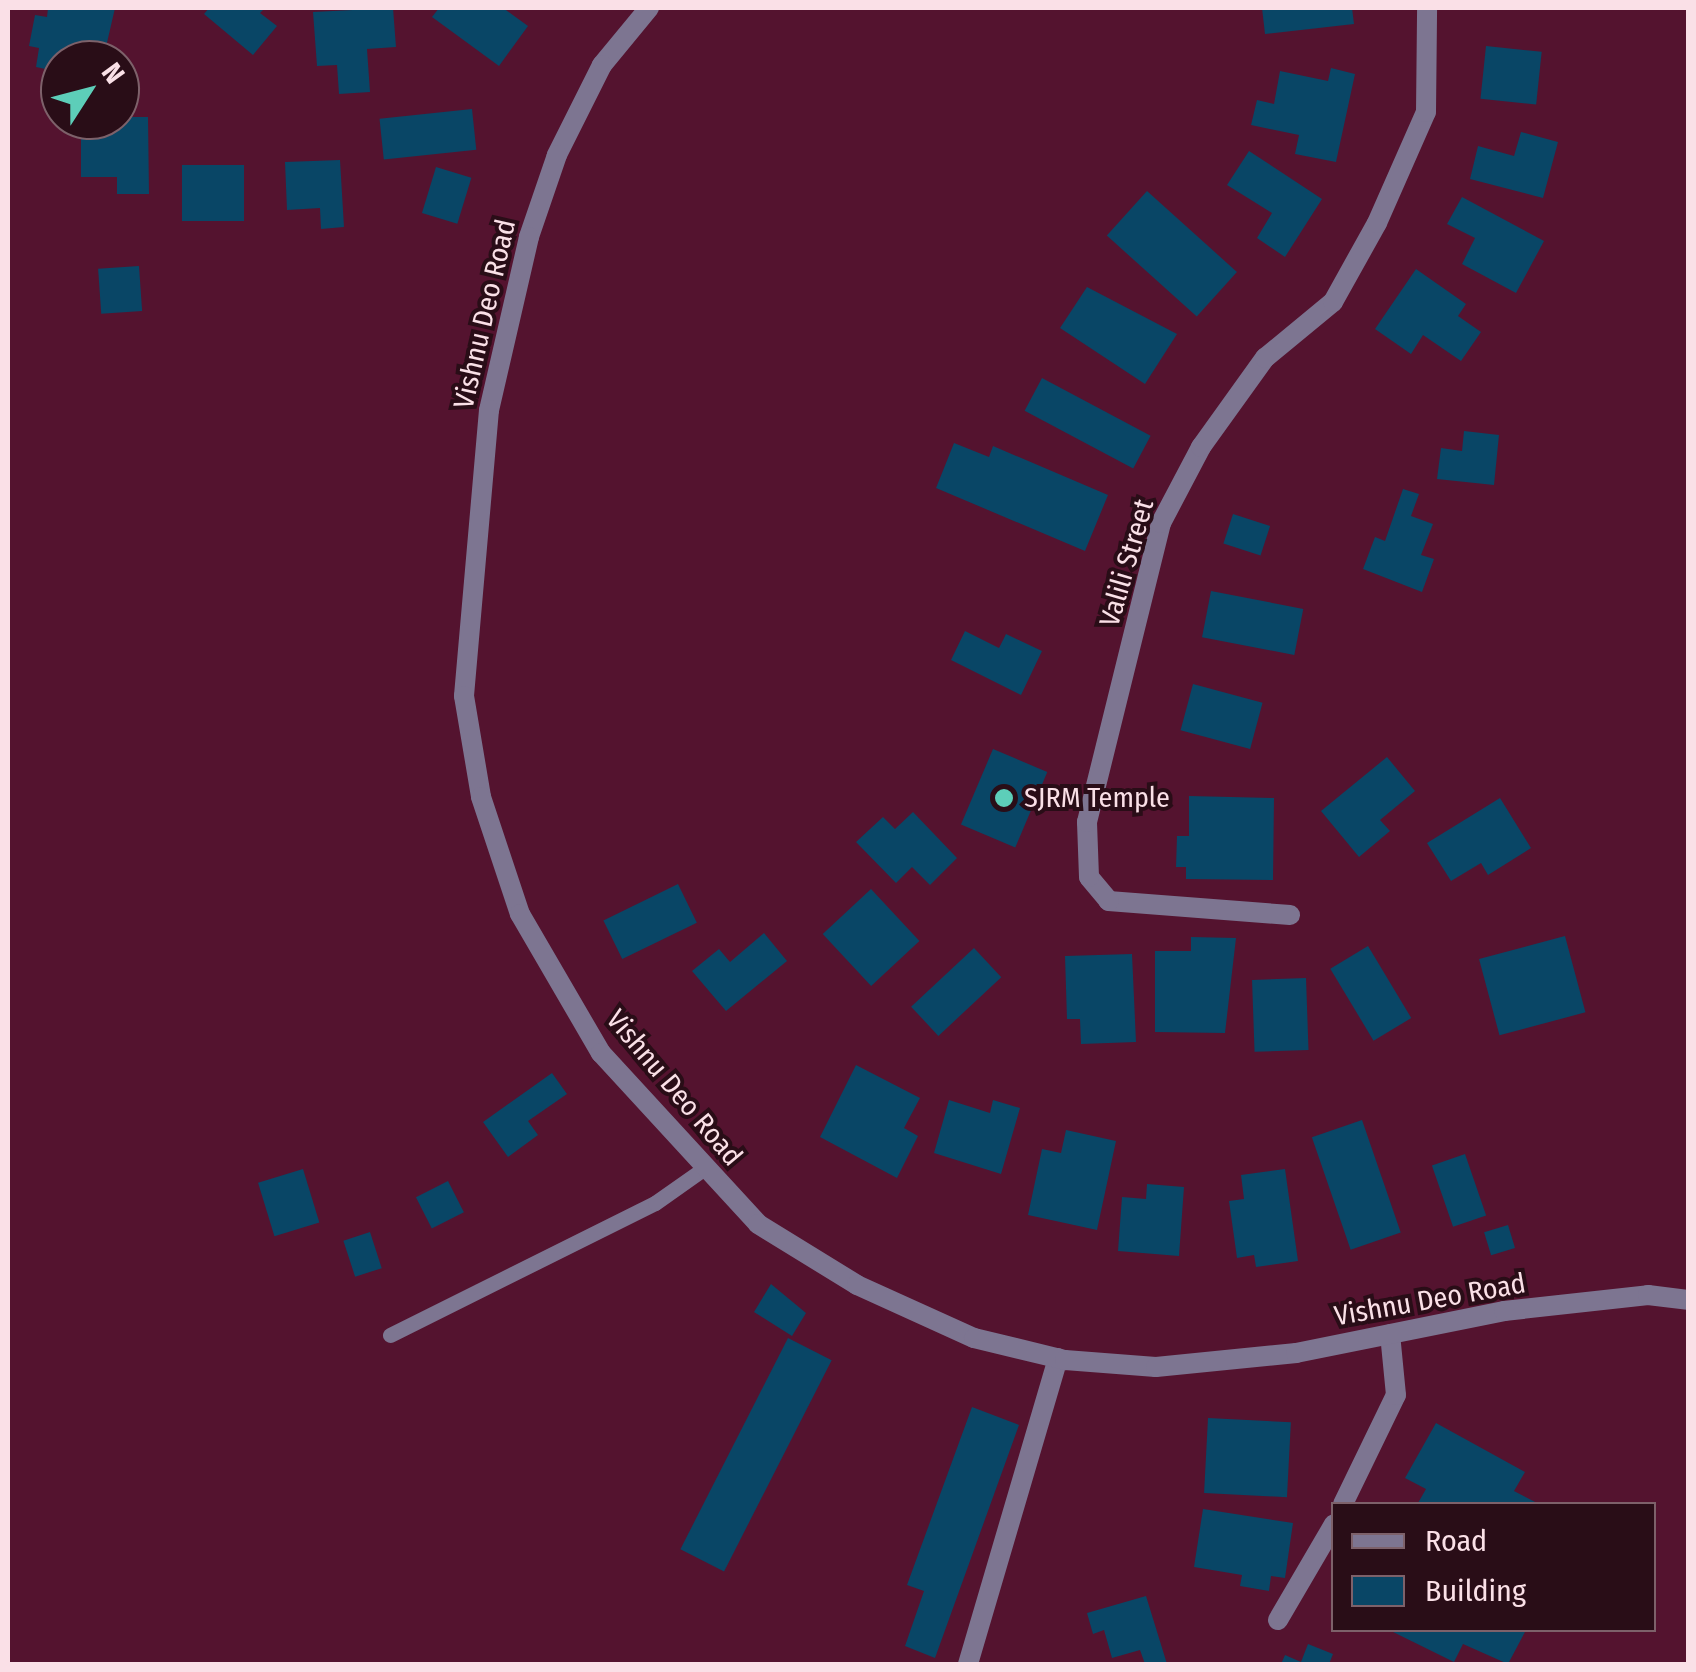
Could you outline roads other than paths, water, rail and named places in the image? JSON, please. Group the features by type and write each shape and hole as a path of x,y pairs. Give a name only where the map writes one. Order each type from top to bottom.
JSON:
{"street":[{"name":"Vishnu Deo Road","path":"649,8 602,65 556,155 528,236 489,410 464,696 480,798 520,914 600,1053 702,1170 758,1224 857,1285 974,1338 1058,1358 1156,1368 1612,1299 1688,1300"},
{"name":"Valili Street","path":"1290,915 1109,901 1090,877 1087,822 1162,523 1200,447 1265,358 1333,302 1377,222 1426,112 1427,8"},
{"path":"1344,1502 1396,1395 1390,1334"},
{"path":"968,1664 1058,1358"},
{"path":"1278,1620 1331,1529"}],"lane":[{"path":"390,1335 656,1203 702,1170"}],"place":[{"name":"SJRM Temple","path":"1004,798"}]}
